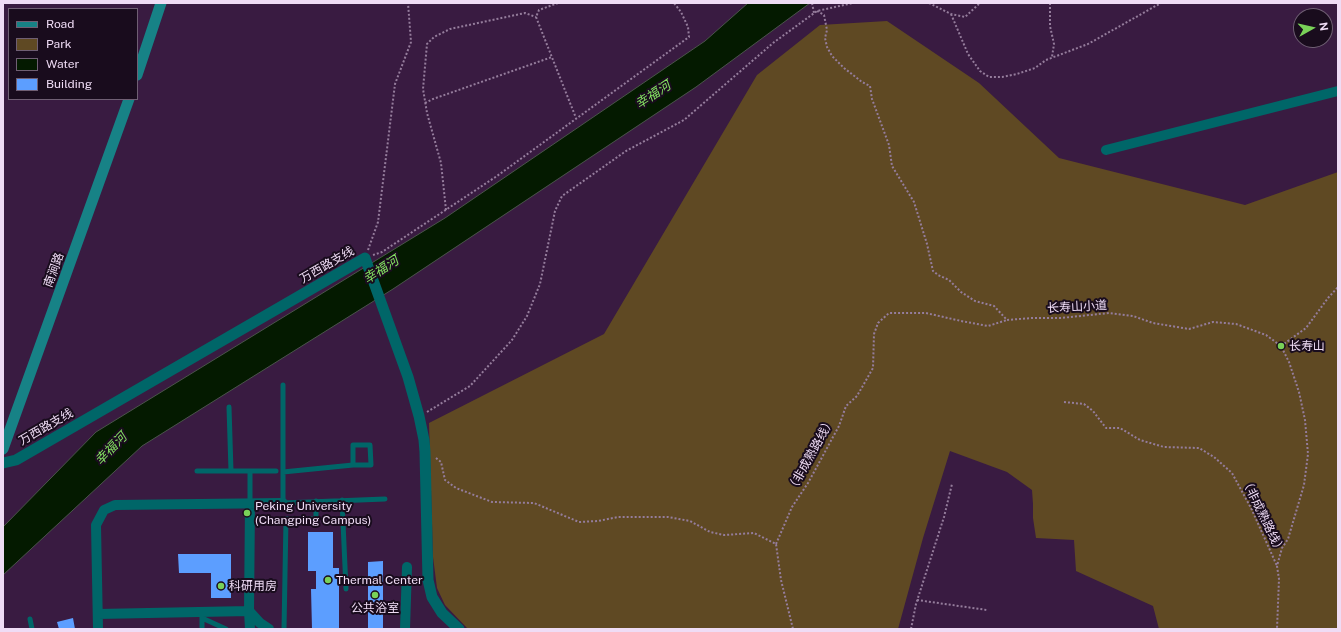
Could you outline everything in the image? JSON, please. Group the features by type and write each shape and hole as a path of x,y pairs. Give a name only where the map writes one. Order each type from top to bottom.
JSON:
{"main road":[{"path":"138,72 161,3"},
{"name":"南涧路","path":"3,449 129,100"}],"street":[{"path":"1106,150 1338,90"},
{"name":"万西路支线","path":"3,463 16,460 365,258 408,377 424,440 428,580 432,597 442,614 459,629"},
{"path":"250,503 250,629"},
{"path":"98,629 96,525 104,510 115,505 283,503"},
{"path":"405,629 407,567"},
{"path":"98,614 202,615 249,611"},
{"path":"249,611 260,624 269,629"}],"lane":[{"path":"283,385 283,503 385,498"},
{"path":"229,407 231,471"},
{"path":"283,472 353,465 371,465 370,444 353,445 353,465"},
{"path":"197,471 276,471"},
{"path":"250,471 250,503"},
{"path":"342,500 346,589"},
{"path":"284,629 286,519 316,519 316,501"},
{"path":"202,615 202,628"},
{"path":"202,615 226,629"},
{"path":"30,619 32,629"}],"path":[{"path":"365,258 378,222 395,84 411,42 408,3"},
{"path":"558,3 539,10 536,17 576,118"},
{"path":"365,258 382,252 497,176 688,37 688,27 682,12 674,3"},
{"path":"812,3 814,14"},
{"path":"419,416 470,386 512,340 527,316 540,284 556,211 562,196 626,151 684,120 773,43 817,11 853,3"},
{"path":"929,3 951,14 965,17 980,3"},
{"path":"1050,3 1050,26 1054,44 1052,58"},
{"path":"951,14 968,54 980,71 990,77 1002,77 1035,68 1046,60 1088,44 1161,3"},
{"path":"817,11 824,15 827,30 825,38 827,47 832,56 844,68 862,82 870,86 872,99 889,145 892,166 914,202 927,244 933,271 949,280 961,292 976,301 994,306 1007,320"},
{"path":"446,210 441,163 427,113 423,89 427,44 434,37 450,29 525,13 536,17"},
{"path":"425,103 552,57"},
{"path":"1277,629 1279,579 1277,566 1282,548 1288,539 1304,485 1308,454 1305,420 1299,392 1282,346 1306,328 1338,287"},
{"name":"（非成熟路线）","path":"776,544 792,507 808,483 839,426 846,406 857,396 873,368 874,334 878,323 889,313 926,314 988,326 1007,320"},
{"name":"长寿山小道","path":"1007,320 1061,318 1108,313 1133,316 1153,323 1189,329 1213,322 1236,324 1266,335 1282,346"},
{"name":"（非成熟路线）","path":"1064,402 1084,404 1093,411 1106,428 1120,428 1140,440 1164,447 1199,448 1214,457 1232,473 1252,510 1277,566"},
{"path":"425,452 441,462 445,480 456,488 492,502 534,504 579,522 598,521 618,517 668,517 690,521 710,532 724,535 754,533 776,544 781,580 793,629"},
{"path":"911,629 917,600 944,517 952,484"},
{"path":"917,600 987,610"}],"green space":[{"path":"887,21 979,83 1059,158 1245,205 1338,172 1338,629 1159,629 1153,606 1076,571 1074,540 1036,538 1033,518 1032,490 1007,472 950,451 923,538 898,629 470,629 467,628 445,605 437,588 433,557 429,423 604,334 757,75 820,25"}],"water":[{"name":"幸福河","path":"748,3 810,3 696,87 393,289 142,446 3,575 3,527 96,432 445,218 705,41"}],"building":[{"name":"Thermal Center","path":"308,532 333,532 333,568 339,568 339,629 312,629 311,589 316,589 316,571 308,571"},
{"name":"科研用房","path":"178,554 231,554 231,598 211,598 211,573 179,573"},
{"name":"公共浴室","path":"383,561 383,629 368,629 368,562"},
{"path":"73,618 75,629 59,629 57,622"}],"place":[{"name":"长寿山","path":"1281,346"},
{"name":"Peking University (Changping Campus)","path":"247,513"},
{"name":"Thermal Center","path":"328,580"},
{"name":"科研用房","path":"221,586"},
{"name":"公共浴室","path":"375,595"}]}
